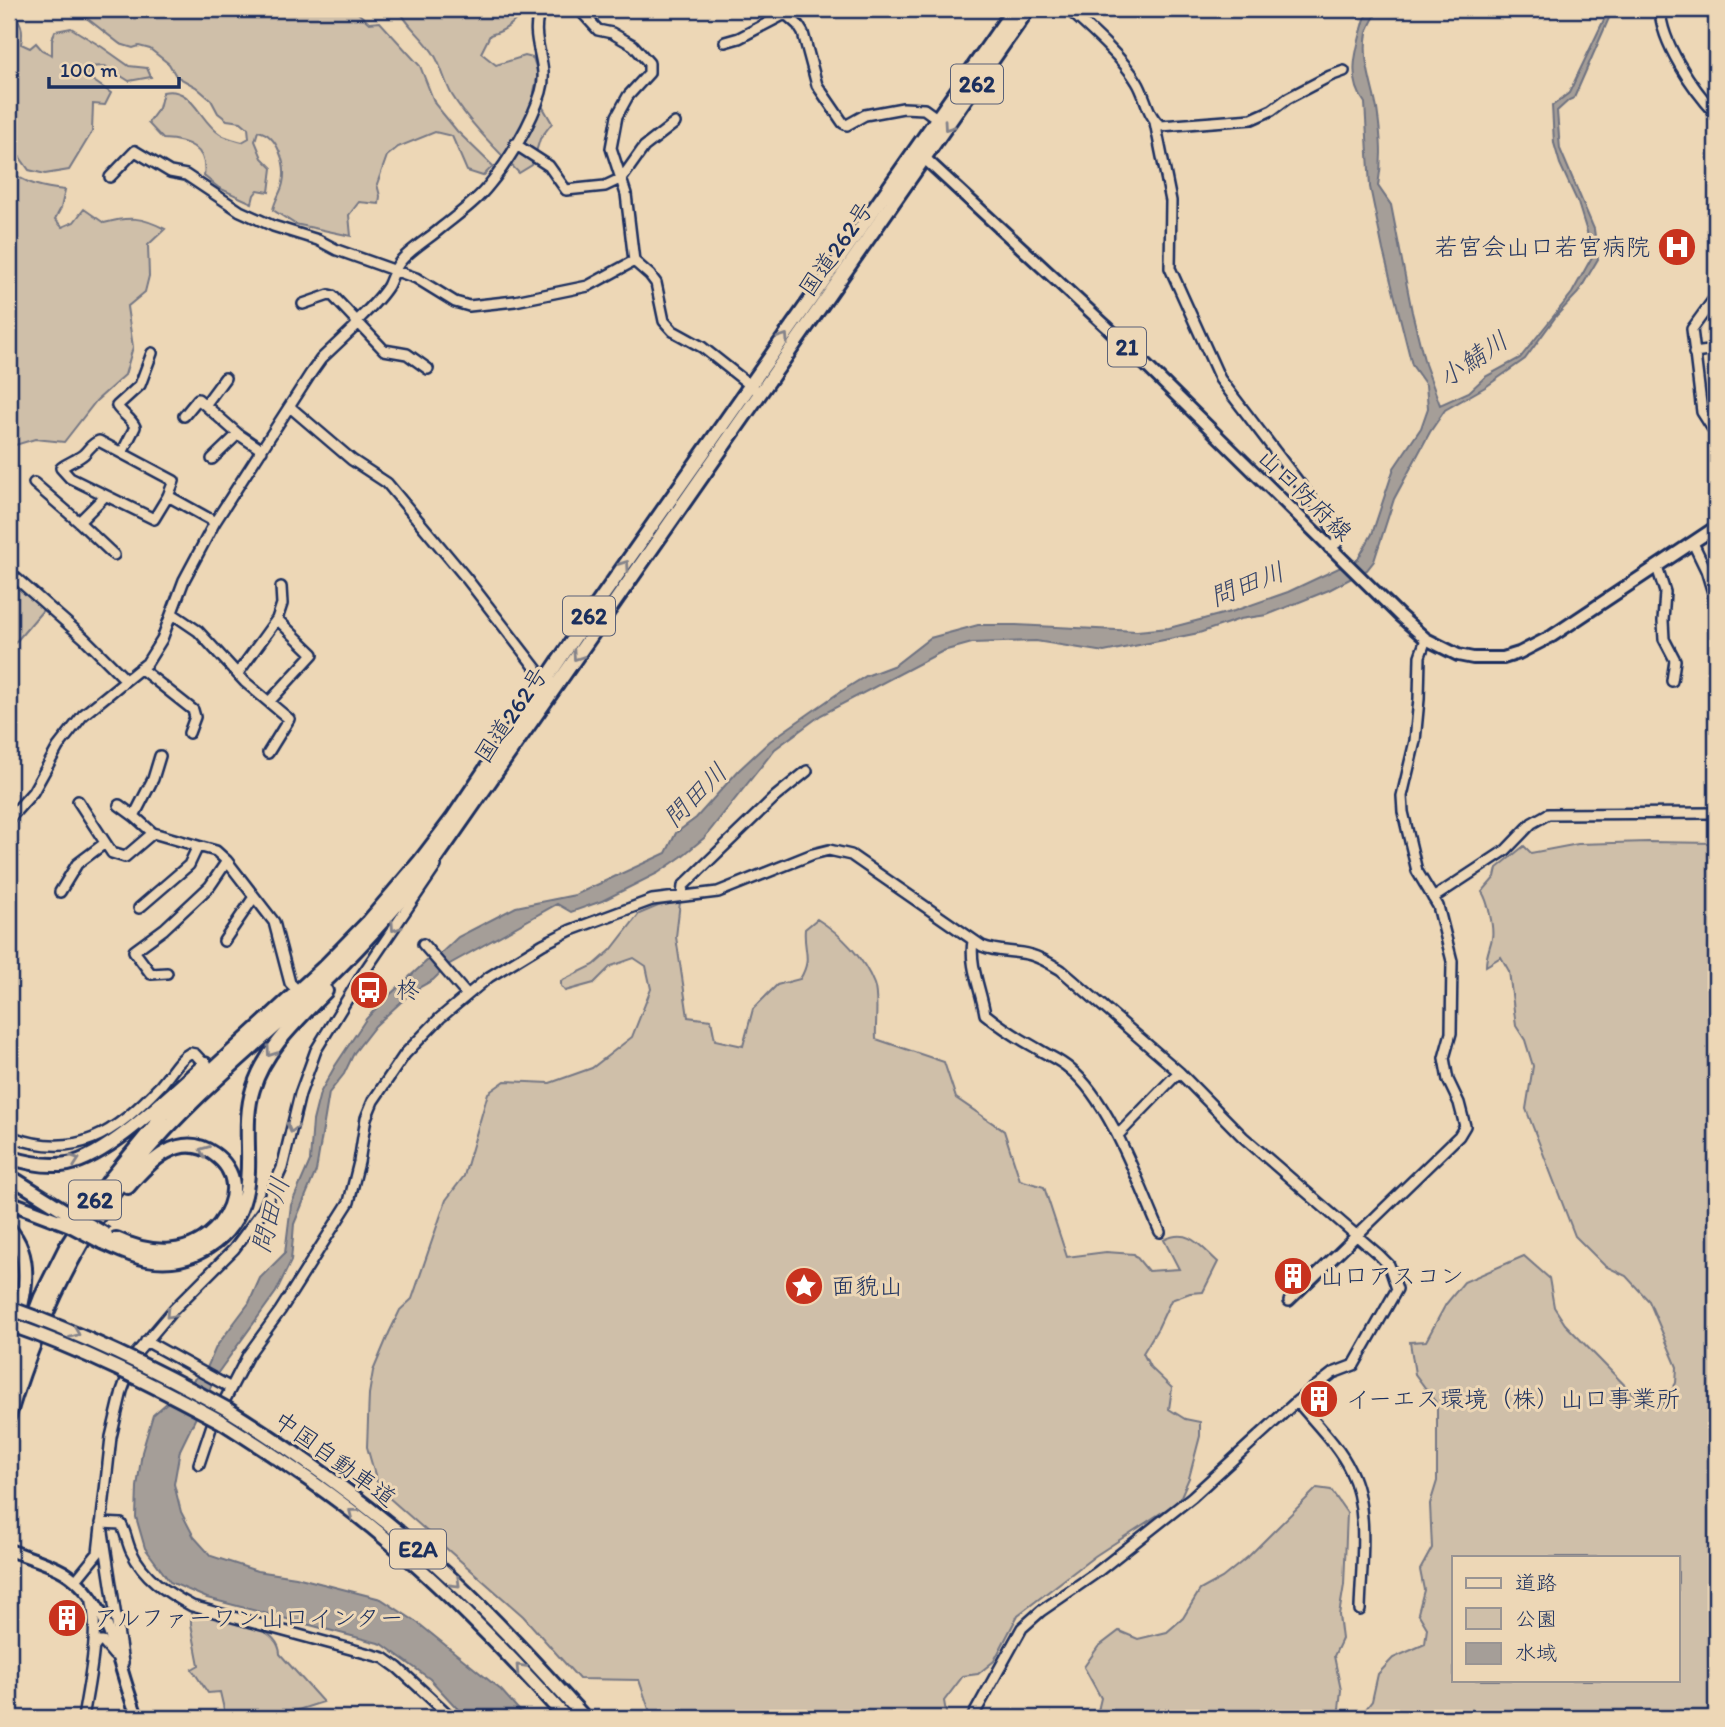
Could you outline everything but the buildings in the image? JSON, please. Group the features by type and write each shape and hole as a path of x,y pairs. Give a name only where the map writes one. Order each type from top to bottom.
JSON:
{"highway":[{"name":"国道262号","path":"920,155 938,119 1014,9"},
{"name":"国道262号","path":"208,1067 229,1053 298,991 369,921 420,862 552,682 920,155 1028,9"},
{"name":"国道262号","path":"9,1416 32,1347 68,1266 106,1205 136,1164 208,1088 318,988 379,926 437,858 487,789 552,682"},
{"path":"9,1176 72,1221 147,1259 177,1259 201,1251 222,1237 236,1218 244,1195 248,1110 260,1069 279,1041 349,965 379,926"},
{"path":"9,1157 31,1163 71,1164 99,1150 130,1129 208,1067"},
{"name":"262","path":"9,1380 41,1297 85,1214 137,1144 208,1067"},
{"path":"104,1238 154,1251 189,1247 203,1240 225,1219 232,1200 233,1183 221,1160 207,1149 189,1145 174,1148 156,1157 128,1187 106,1205"},
{"path":"9,1202 72,1221"},
{"path":"9,1229 22,1252 26,1273 23,1300 9,1351"},
{"name":"中国自動車道","path":"10,1309 104,1345 166,1375 227,1409 331,1478 453,1579 585,1718"},
{"name":"中国自動車道","path":"9,1324 96,1357 152,1384 222,1422 323,1490 390,1542 443,1588 566,1718"}],"main road":[{"name":"山口防府線","path":"920,155 1106,326 1374,591 1426,639 1458,655 1503,658 1519,653 1552,636 1716,527"},
{"path":"9,1549 62,1571 76,1580 92,1599 106,1620 125,1686 138,1718"}],"street":[{"path":"9,819 33,792 58,747 83,715 147,663 162,639 184,580 215,522 321,359 380,297 401,260 488,186 515,144 542,91 544,78 535,32 541,9"},
{"path":"579,9 598,30 612,33 633,46 649,64 649,73 628,96 617,116 611,148 622,178 631,223 634,261 656,283 664,321 673,331 709,353 756,390"},
{"path":"1068,9 1137,82 1156,122 1155,130 1171,201 1170,268 1220,379 1326,517 1336,536 1336,543 1331,550"},
{"path":"1660,9 1663,34 1690,81 1716,114"},
{"path":"725,42 738,38 783,12 803,33 817,85 843,123 847,125 865,115 903,108 924,109 938,119"},
{"path":"1156,122 1165,126 1252,119 1344,71"},
{"path":"515,144 548,166 566,190 605,186 622,178 643,147 675,123"},
{"path":"110,177 135,151 170,172 186,175 240,211 272,226 318,240 337,250 416,278 455,302 469,306 515,301 588,286 634,261"},
{"path":"303,304 333,296 384,350 407,354 428,369"},
{"path":"1716,296 1692,329 1702,412 1716,434"},
{"path":"1695,353 1716,350"},
{"path":"122,453 135,427 117,406 140,385 152,353"},
{"path":"205,405 225,378"},
{"path":"184,416 198,399 261,450"},
{"path":"290,407 352,460 387,483 467,579 538,671 552,682"},
{"path":"212,459 238,434"},
{"path":"99,441 174,481 154,519 106,496 70,478 61,468 83,455 93,443 99,441"},
{"path":"34,483 114,555"},
{"path":"79,522 106,496"},
{"path":"168,496 215,522"},
{"path":"1693,543 1706,570 1716,603"},
{"path":"1657,567 1665,592 1664,639 1675,660 1672,681"},
{"path":"9,572 84,638 126,680"},
{"path":"238,673 276,619 282,604 281,587"},
{"path":"173,614 198,631 238,673 289,719 268,753"},
{"path":"269,702 313,654 276,619"},
{"path":"1289,1301 1460,1136 1465,1126 1459,1103 1448,1080 1444,1058 1451,1033 1452,961 1444,937 1441,915 1417,871 1403,812 1402,796 1415,741 1420,656 1426,639"},
{"path":"140,668 193,710 195,717 189,733"},
{"path":"134,816 153,779 160,756"},
{"path":"682,895 683,886 775,797 807,771"},
{"path":"76,1580 98,1553 105,1472 116,1413 135,1355 174,1309 234,1249 263,1210 282,1168 300,1094 316,1050 362,975 487,789"},
{"path":"78,801 112,853 125,857 153,833"},
{"path":"119,805 153,833 216,851 227,861 274,922 290,983 298,991"},
{"path":"1433,898 1506,850 1532,823 1548,814 1716,813"},
{"path":"60,892 77,864 105,843"},
{"path":"139,908 189,864 198,846"},
{"path":"199,1464 227,1386 280,1311 349,1202 363,1133 373,1101 397,1063 465,993 514,961 571,930 652,900 718,892 813,854 829,850 842,852 863,862 973,941 992,950 1030,954 1061,970 1179,1072 1243,1138 1388,1265 1397,1289 1354,1365 1333,1373 1297,1401 1192,1497 1022,1628 972,1718"},
{"path":"167,973 151,974 134,951 163,929 210,886 227,861"},
{"path":"224,941 254,897"},
{"path":"973,941 970,955 982,993 985,1014 1072,1070 1089,1088 1118,1135 1160,1233"},
{"path":"424,946 465,993"},
{"path":"9,1136 47,1147 83,1143 121,1120 160,1086 184,1056 195,1054 208,1067"},
{"path":"1118,1135 1179,1072"},
{"path":"146,1341 227,1386"},
{"path":"1297,1401 1350,1469 1360,1496 1363,1521 1360,1610"},
{"path":"102,1523 125,1686"},
{"path":"102,1523 121,1524 140,1568 159,1586 175,1596 192,1605 384,1658 452,1718"},
{"path":"83,1718 92,1650 92,1599"},
{"path":"92,1650 98,1642 103,1642 118,1660"}],"green space":[{"path":"75,9 357,9 369,23 380,22 420,66 435,104 457,131 493,166 483,176 467,171 452,136 435,132 398,147 387,156 377,184 379,204 359,202 349,215 351,236 295,224 273,210 282,187 284,168 276,144 271,138 258,131 255,141 262,158 272,168 269,192 258,190 252,203 219,188 204,176 203,158 194,147 180,141 163,139 148,123 159,108 163,92 173,92 189,99 222,135 242,142 249,138 248,128 241,122 227,120 218,113 211,100 196,87 176,76 169,64 150,49 120,44"},
{"path":"399,9 525,9 510,25 490,35 481,53 496,65 525,56 533,58 538,73 534,92 552,123 540,139 532,165 519,173 475,126 452,95 431,50"},
{"path":"9,10 21,25 21,44 30,48 36,43 52,55 55,31 71,28 129,66 147,68 151,77 129,81 105,66 87,67 88,77 111,93 105,105 93,104 92,132 69,170 45,174 29,170 9,142"},
{"path":"9,170 35,184 65,190 55,219 62,227 74,222 84,209 104,223 135,219 165,229 148,245 149,276 145,292 127,307 133,347 125,375 96,401 64,442 35,439 9,447"},
{"path":"9,578 44,609 9,650"},
{"path":"1716,843 1716,1718 1359,1718 1372,1701 1378,1674 1393,1658 1425,1644 1427,1628 1418,1613 1424,1590 1420,1570 1432,1548 1430,1504 1437,1481 1437,1404 1415,1374 1410,1342 1426,1341 1446,1304 1464,1282 1524,1256 1549,1278 1554,1307 1565,1324 1644,1405 1661,1408 1676,1383 1677,1367 1649,1301 1626,1276 1605,1266 1575,1236 1526,1109 1533,1066 1525,1040 1516,1026 1509,971 1501,957 1486,966 1492,928 1482,892 1495,877 1497,868 1524,846 1531,853 1578,844"},
{"path":"680,902 676,937 688,1017 711,1020 715,1040 743,1046 753,1009 777,985 800,979 807,960 805,929 817,919 851,947 870,974 876,996 876,1039 944,1062 956,1098 1004,1131 1020,1180 1044,1187 1067,1257 1106,1252 1134,1254 1148,1271 1179,1269 1164,1240 1181,1236 1194,1240 1218,1262 1203,1292 1190,1293 1171,1300 1143,1353 1150,1367 1172,1388 1169,1409 1185,1419 1200,1422 1200,1436 1189,1478 1179,1501 1095,1556 1018,1615 994,1661 978,1674 963,1676 944,1701 947,1718 652,1718 639,1680 579,1679 523,1616 379,1489 367,1447 369,1394 373,1371 400,1310 412,1299 446,1200 464,1176 488,1093 505,1081 550,1083 592,1068 632,1037 651,989 646,966 634,958 611,966 594,983 565,991 561,981 594,965 611,950 639,914 658,906"},
{"path":"1317,1488 1331,1490 1347,1513 1344,1585 1339,1615 1342,1639 1334,1656 1341,1690 1338,1718 1089,1718 1097,1715 1101,1698 1084,1667 1098,1647 1119,1631 1138,1639 1167,1632 1183,1618 1200,1590 1222,1578 1249,1556"},
{"path":"191,1608 230,1617 269,1635 277,1643 280,1654 323,1702 273,1718 226,1718 220,1692 208,1693 192,1669 199,1665 191,1624"}],"water":[{"path":"1371,9 1379,9 1368,30 1366,43 1380,138 1381,166 1378,186 1391,205 1412,312 1425,364 1440,405 1469,392 1485,377 1520,358 1572,293 1592,257 1578,203 1560,164 1554,143 1552,106 1569,93 1609,9 1613,9 1574,98 1557,111 1560,149 1594,229 1598,259 1578,293 1557,315 1525,359 1487,386 1445,410 1394,499 1374,561 1367,570 1329,590 1267,615 1240,619 1199,633 1104,652 1036,641 972,643 943,651 821,715 775,749 704,838 658,873 602,901 571,912 557,904 448,965 433,980 413,991 375,1026 329,1093 316,1171 294,1224 291,1261 276,1292 217,1374 180,1450 174,1484 181,1512 194,1537 211,1556 257,1571 296,1577 381,1599 418,1623 501,1690 526,1718 466,1718 430,1679 382,1644 207,1598 170,1582 145,1548 136,1517 142,1452 153,1415 207,1368 216,1347 249,1303 260,1278 285,1253 291,1205 310,1161 313,1121 320,1093 366,1019 429,959 438,956 458,937 516,907 575,895 666,853 676,833 696,818 739,770 770,741 866,676 895,665 930,638 978,625 1137,631 1169,628 1234,611 1288,592 1358,559 1372,534 1394,468 1421,428 1428,408 1426,385 1412,365 1370,187 1365,103 1359,93 1354,71 1366,15"}],"place":[{"name":"若宮会山口若宮病院","path":"1677,247"},
{"name":"柊","path":"369,990"},
{"name":"山口アスコン","path":"1293,1276"},
{"name":"面貌山","path":"804,1286"},
{"name":"イーエス環境（株）山口事業所","path":"1319,1399"},
{"name":"アルファーワン山口インター","path":"67,1618"}],"water label":[{"name":"小鯖川","path":"1473,359"},
{"name":"問田川","path":"1247,584"},
{"name":"問田川","path":"695,795"},
{"name":"問田川","path":"270,1215"}]}
